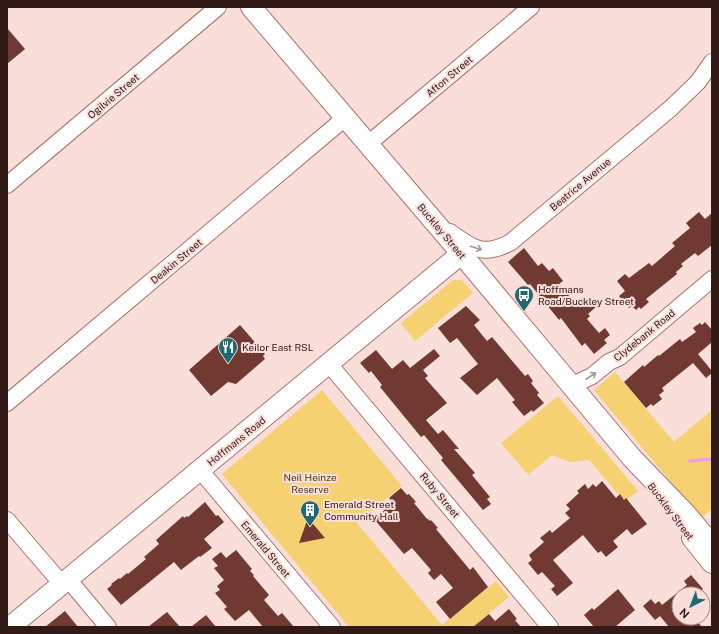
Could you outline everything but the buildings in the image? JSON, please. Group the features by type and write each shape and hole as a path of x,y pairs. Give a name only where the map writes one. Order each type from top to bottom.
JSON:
{"main road":[{"name":"Buckley Street","path":"251,7 462,254 632,458 686,514 712,545"},
{"name":"Hoffmans Road","path":"10,627 462,254"},
{"name":"Buckley Street","path":"632,458 677,521 712,562"}],"street":[{"name":"Ogilvie Street","path":"7,185 218,7"},
{"name":"Afton Street","path":"368,144 531,7"},
{"name":"Beatrice Avenue","path":"432,219 466,244 477,248 493,250 511,242 670,108 698,82 712,62"},
{"name":"Deakin Street","path":"7,403 345,118"},
{"name":"Clydebank Road","path":"571,386 592,376 609,362 620,357 712,279"},
{"name":"Ruby Street","path":"329,364 550,627"},
{"name":"Emerald Street","path":"200,470 332,627"},
{"path":"7,520 108,627"}],"green space":[{"path":"453,280 462,280 473,293 415,341 401,323"},
{"path":"615,372 674,442 712,410 712,509 701,518 594,390"},
{"name":"Neil Heinze Reserve","path":"322,390 402,486 357,523 442,625 496,581 509,597 473,627 349,627 222,474"},
{"path":"558,396 638,491 627,500 626,498 624,500 619,495 589,460 570,462 552,455 528,475 501,443"}],"waterway":[{"path":"690,461 712,459"}],"place":[{"name":"Hoffmans Road/Buckley Street","path":"524,312"},
{"name":"Keilor East RSL","path":"228,364"},
{"name":"Emerald Street Community Hall","path":"310,527"}]}
